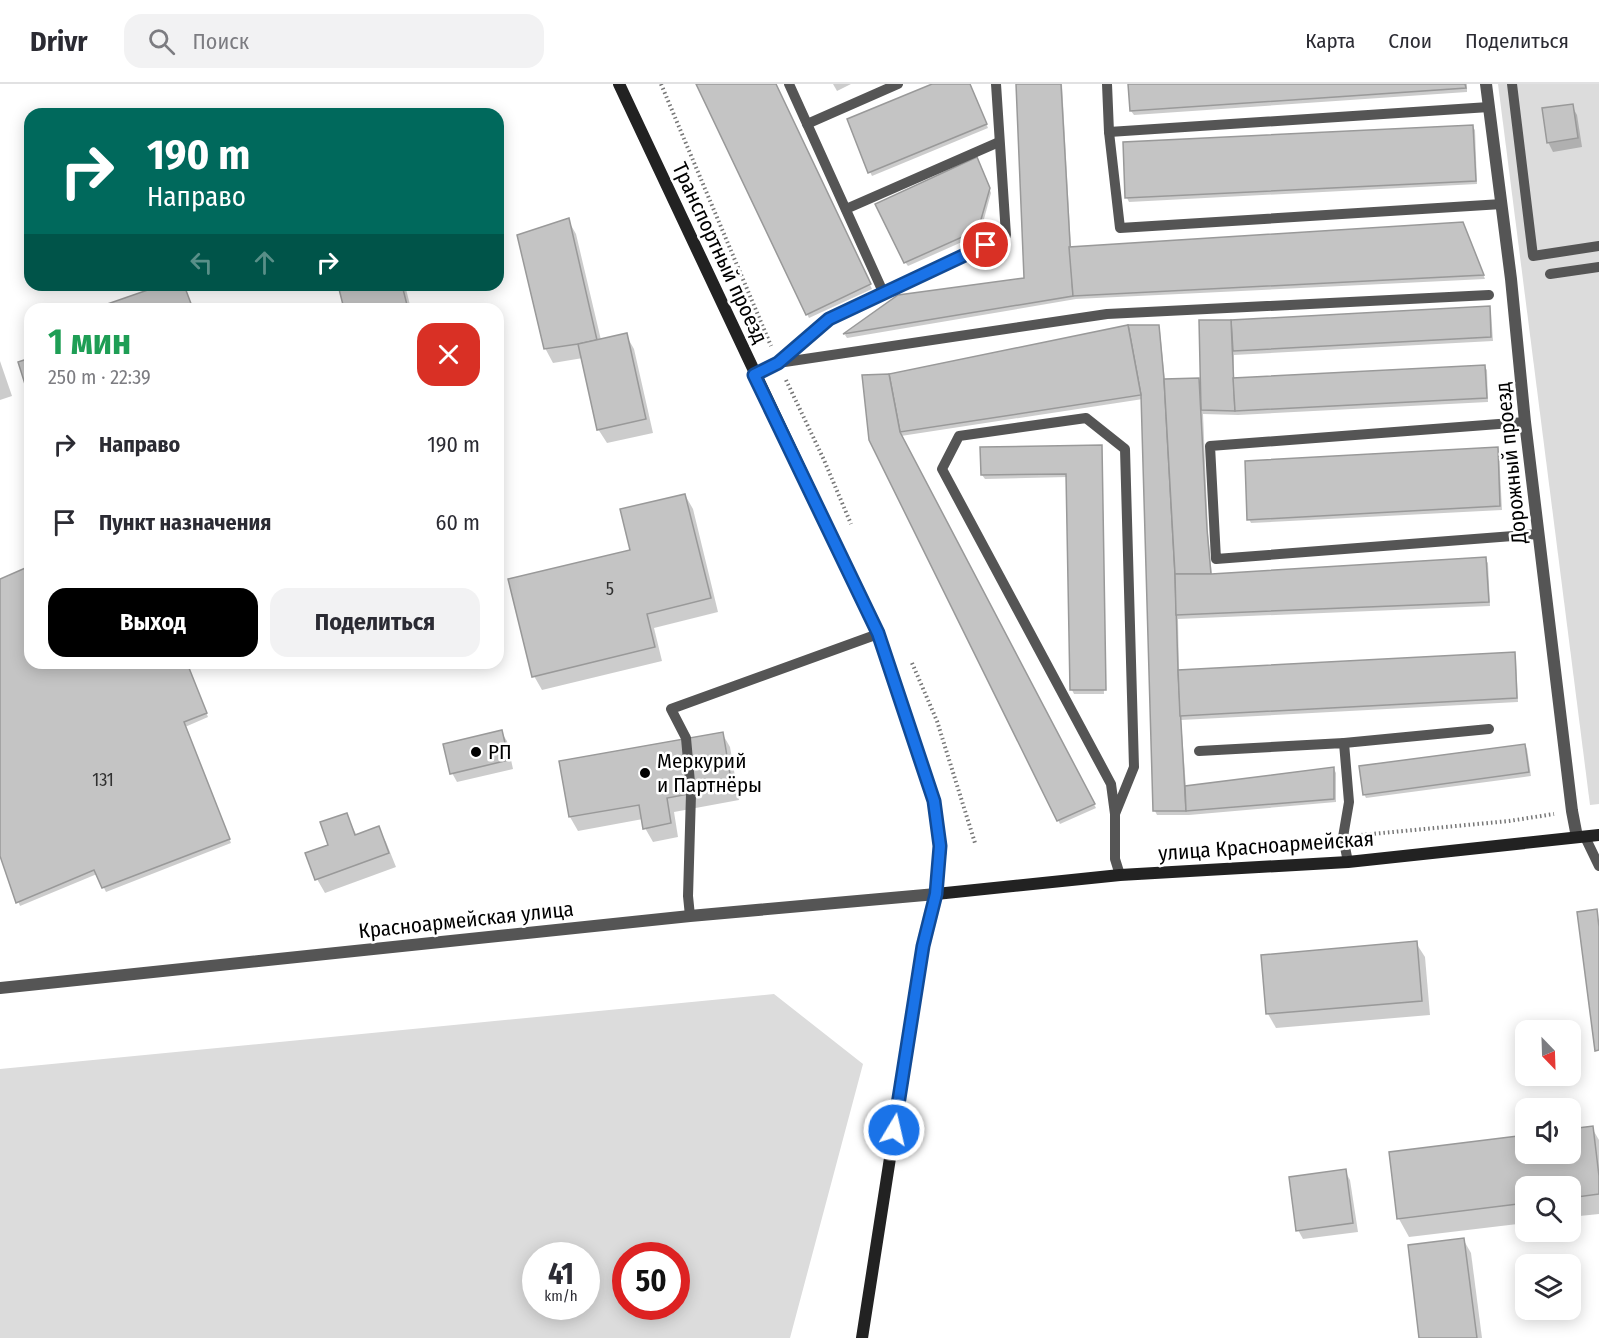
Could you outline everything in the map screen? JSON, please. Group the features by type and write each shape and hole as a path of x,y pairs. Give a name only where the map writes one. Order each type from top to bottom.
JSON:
{"main road":[{"name":"Транспортный проезд","path":"619,84 754,375 878,633 934,801 940,846 936,894 923,946 862,1338"},
{"name":"улица Красноармейская","path":"936,894 1120,875 1348,862 1599,835"}],"street":[{"name":"Дорожный проезд","path":"1486,84 1511,279 1525,422 1572,812 1581,837"},
{"name":"Красноармейская улица","path":"0,988 690,916 936,894"}],"lane":[{"path":"789,84 884,294"},
{"path":"807,124 898,84"},
{"path":"754,375 778,363 829,319 1006,235 996,84"},
{"path":"1107,84 1109,132 1120,228 1502,204"},
{"path":"1512,84 1533,256 1599,246"},
{"path":"1109,132 1489,107"},
{"path":"846,209 999,142"},
{"path":"1550,274 1599,267"},
{"path":"778,363 1107,314 1489,295"},
{"path":"1115,814 1134,767 1125,449 1086,418 959,436 942,469 1111,784 1115,814 1115,859 1120,875"},
{"path":"1525,422 1210,446 1216,559 1538,534"},
{"path":"690,916 688,896 691,794 686,738 671,709 878,633"},
{"path":"1199,751 1344,742 1489,729"},
{"path":"1344,742 1349,802 1343,837 1348,862"},
{"path":"1581,837 1599,866"}],"path":[{"path":"1286,843 1509,821 1572,812"}],"shaded area":[{"path":"1498,84 1599,84 1599,804 1590,805"},
{"path":"774,994 863,1064 790,1338 0,1338 0,1069"}],"building":[{"path":"696,84 776,84 871,284 806,315"},
{"path":"932,84 970,84 987,124 868,173 847,119"},
{"path":"1016,84 1061,84 1073,296 843,334 898,295 1024,278"},
{"path":"1128,84 1465,84 1466,88 1130,111"},
{"path":"1573,104 1578,138 1547,143 1542,108"},
{"path":"1473,125 1476,181 1125,198 1123,142"},
{"path":"977,157 990,188 978,230 904,263 875,204"},
{"path":"569,218 597,340 544,349 517,235"},
{"path":"1463,222 1484,275 1073,296 1069,247"},
{"path":"145,291 186,291 191,303 110,303"},
{"path":"340,291 404,291 406,303 342,303"},
{"path":"1490,306 1491,337 1233,351 1231,320"},
{"path":"1199,320 1231,320 1235,411 1201,410"},
{"path":"1128,325 1159,325 1175,574 1186,811 1153,811 1141,395"},
{"path":"1128,325 1141,395 900,432 889,374"},
{"path":"627,333 646,419 597,430 578,344"},
{"path":"24,360 24,381 18,362"},
{"path":"1485,365 1487,398 1235,411 1233,378"},
{"path":"889,374 900,432 1095,804 1057,821 869,440 862,375"},
{"path":"1199,378 1211,574 1175,574 1164,379"},
{"path":"1102,445 1106,690 1070,690 1066,474 981,475 980,447"},
{"path":"1498,447 1500,506 1247,520 1245,461"},
{"path":"685,494 711,598 647,614 655,647 532,677 508,579 630,550 620,509"},
{"path":"1486,557 1489,602 1176,615 1175,574 1211,574"},
{"path":"24,569 24,669 189,669 207,713 184,722 230,839 102,888 94,870 16,903 0,856 0,579"},
{"path":"1515,652 1517,698 1180,716 1178,670"},
{"name":"РП","path":"502,730 509,760 450,774 443,744"},
{"name":"Меркурий и Партнёры","path":"723,732 732,786 667,798 671,823 643,829 639,805 569,817 559,761"},
{"path":"1525,744 1529,772 1363,795 1359,766"},
{"path":"1334,767 1334,799 1186,811 1185,786"},
{"path":"347,813 355,835 379,826 389,853 315,880 305,853 328,845 320,822"},
{"path":"1597,909 1599,1050 1595,1051 1577,912"},
{"path":"1417,941 1422,1001 1266,1014 1261,955"},
{"path":"1593,1126 1599,1194 1581,1196 1581,1176 1515,1176 1515,1204 1397,1219 1389,1152 1515,1136 1515,1164 1581,1164 1581,1128"},
{"path":"1346,1169 1353,1223 1296,1231 1289,1177"},
{"path":"1464,1238 1477,1338 1419,1338 1408,1245"}],"place":[{"name":"РП","path":"476,752"},
{"name":"Меркурий и Партнёры","path":"645,773"}],"route":[{"path":"894,1130 923,946 936,894 940,846 934,801 878,633 754,375 778,363 829,319 986,245"}]}
